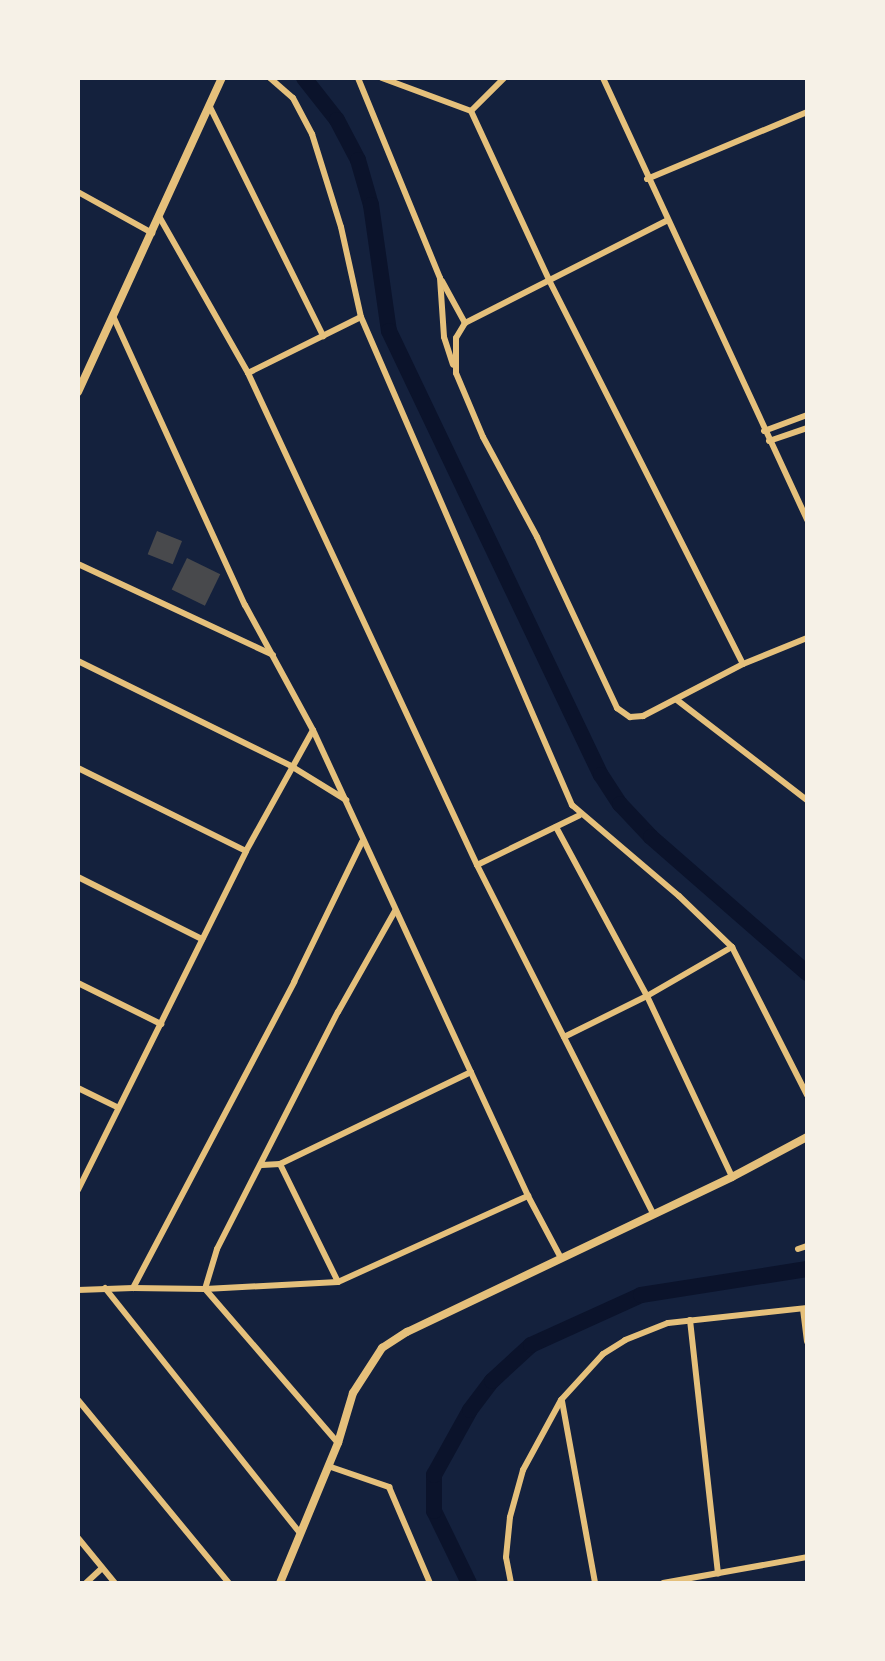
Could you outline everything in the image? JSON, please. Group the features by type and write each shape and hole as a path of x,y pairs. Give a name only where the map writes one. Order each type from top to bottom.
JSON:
{"street":[{"path":"270,78 302,110 325,167 361,317 562,787 580,815 679,896 732,947 807,1095"},
{"path":"358,78 441,278 465,323"},
{"path":"382,78 471,111 549,280 743,664"},
{"path":"471,111 504,78"},
{"path":"603,78 647,179 764,431 805,509 807,520"},
{"path":"78,392 160,218 220,79"},
{"path":"208,105 323,336"},
{"path":"647,179 807,112"},
{"path":"78,192 152,233"},
{"path":"160,218 248,373 477,865 652,1212"},
{"path":"456,373 456,338 465,323 668,220"},
{"path":"441,278 444,337 456,373 483,437 537,537 617,708 637,718 677,700 743,664 807,638"},
{"path":"113,316 245,605 313,730 346,800 362,843 528,1196 561,1258"},
{"path":"248,373 361,317"},
{"path":"764,431 807,415"},
{"path":"769,441 807,428"},
{"path":"78,564 273,655"},
{"path":"78,661 291,766 346,800"},
{"path":"677,700 807,800"},
{"path":"78,1190 117,1107 161,1024 246,851 291,766 313,730"},
{"path":"78,768 246,851"},
{"path":"477,865 580,815"},
{"path":"556,826 647,996 732,1177"},
{"path":"133,1288 294,982 362,843"},
{"path":"78,877 202,939"},
{"path":"205,1289 218,1249 339,1012 395,910"},
{"path":"564,1037 647,996 732,947"},
{"path":"78,983 161,1024"},
{"path":"262,1166 280,1164 471,1072"},
{"path":"78,1088 117,1107"},
{"path":"280,1583 338,1443 353,1393 382,1348 407,1332 652,1212 732,1177 807,1137"},
{"path":"280,1164 338,1282"},
{"path":"78,1290 205,1289 338,1282 528,1196"},
{"path":"798,1249 807,1246"},
{"path":"105,1288 300,1533"},
{"path":"205,1289 338,1443"},
{"path":"512,1583 506,1557 513,1501 523,1470 561,1400 581,1374 625,1340 668,1323 805,1308 807,1342"},
{"path":"690,1320 718,1573"},
{"path":"78,1400 229,1583"},
{"path":"561,1400 595,1583"},
{"path":"328,1466 389,1487 430,1583"},
{"path":"78,1538 115,1583"},
{"path":"663,1583 807,1557"},
{"path":"86,1583 102,1568"}],"building":[{"path":"157,531 182,541 173,564 148,554"},
{"path":"187,558 220,574 205,606 172,589"}],"waterway":[{"path":"304,78 337,120 358,160 371,205 389,331 601,775 620,804 651,837 807,973"},
{"path":"469,1583 434,1511 434,1475 470,1410 492,1381 531,1345 641,1295 807,1269"}]}
